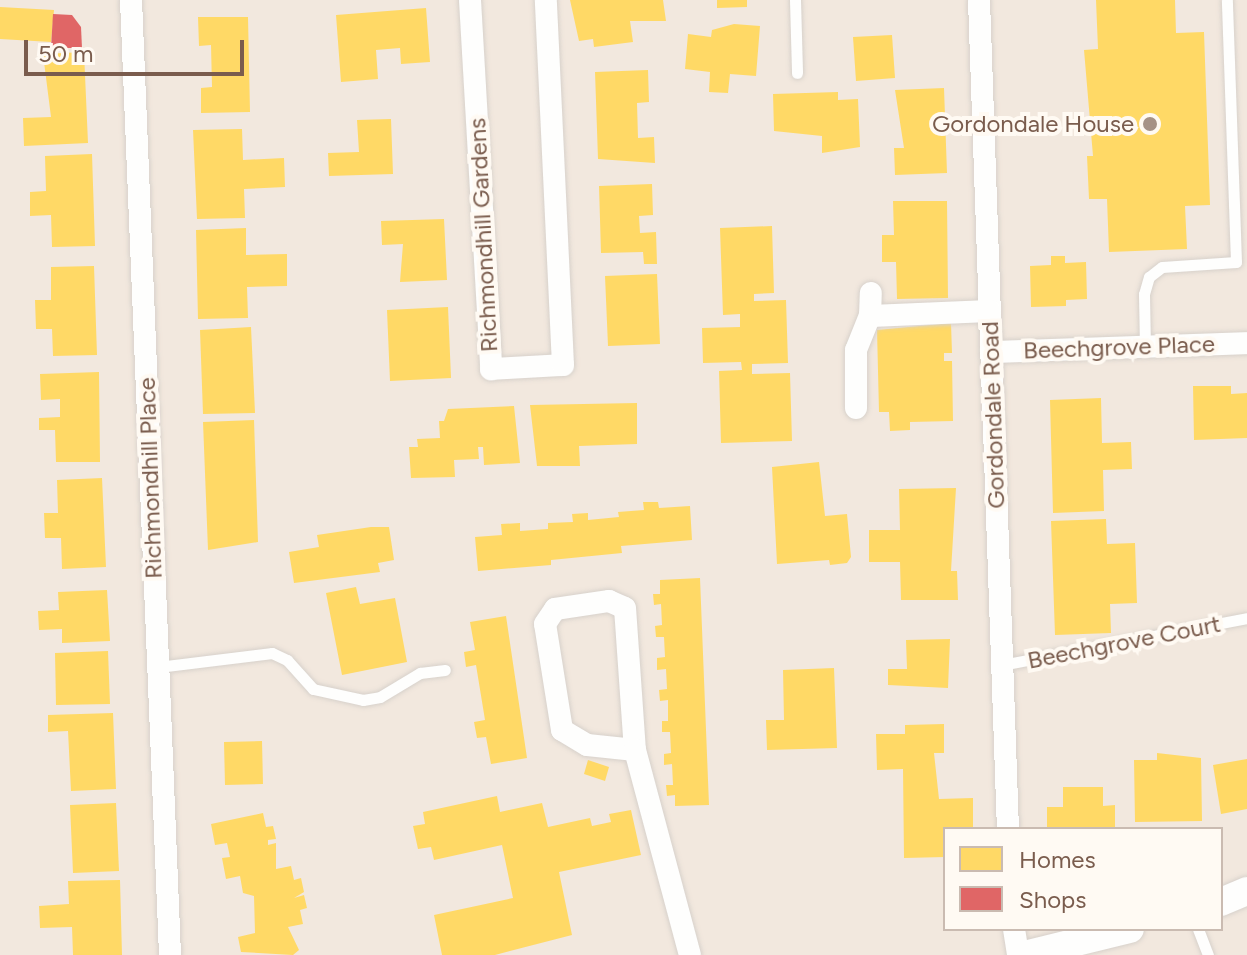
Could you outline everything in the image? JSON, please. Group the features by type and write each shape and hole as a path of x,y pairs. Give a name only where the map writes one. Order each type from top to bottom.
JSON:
{"street":[{"name":"Richmondhill Place","path":"131,0 170,955"},
{"name":"Richmondhill Gardens","path":"470,0 491,369 563,365 546,0"},
{"name":"Gordondale Road","path":"979,0 1008,827"},
{"path":"856,408 856,350 870,316 871,293"},
{"path":"870,316 990,311"},
{"name":"Beechgrove Place","path":"991,352 1247,343"},
{"path":"635,750 587,745 562,730 545,624 555,609 609,601 625,608 635,750 690,955"},
{"path":"1223,901 1247,891"},
{"path":"1015,931 1021,955 1122,931"}],"lane":[{"path":"795,0 797,73"},
{"path":"1145,347 1144,294 1149,277 1162,267 1236,262 1227,0"},
{"name":"Beechgrove Court","path":"1001,665 1247,618"},
{"path":"158,667 272,653 287,660 313,689 363,700 380,697 420,673 445,670"},
{"path":"1199,931 1208,955"}],"shaded area":[{"path":"0,0 1247,0 1247,955 0,955"}],"building: Homes":[{"path":"570,0 663,0 666,21 630,21 633,42 594,47 593,39 579,41"},
{"path":"717,0 747,0 747,7 717,8"},
{"name":"Gordondale House","path":"1096,0 1175,0 1176,33 1204,32 1210,205 1185,206 1187,249 1109,252 1107,199 1089,199 1087,156 1093,156 1084,50 1098,49"},
{"path":"0,7 54,10 51,42 0,39"},
{"path":"426,8 430,62 401,64 400,48 376,50 378,79 341,82 336,15"},
{"path":"198,17 248,17 250,112 201,113 201,88 212,87 211,45 199,46"},
{"path":"734,24 760,26 756,76 730,74 728,93 709,92 710,72 685,69 688,34 711,37 712,30"},
{"path":"892,35 895,78 856,81 853,37"},
{"path":"84,52 88,143 24,146 23,118 51,117 43,54"},
{"path":"648,70 649,102 637,103 638,138 654,137 655,163 598,159 595,72"},
{"path":"944,88 947,173 895,175 894,148 904,148 895,90"},
{"path":"838,92 838,100 858,99 860,147 822,153 822,136 774,131 773,94"},
{"path":"391,119 393,174 329,176 328,153 359,152 357,120"},
{"path":"242,129 243,160 284,158 285,187 244,189 245,218 197,219 193,130"},
{"path":"92,154 95,246 52,247 51,215 30,216 30,192 46,191 45,156"},
{"path":"652,184 653,215 639,216 640,233 656,232 657,264 644,264 643,252 601,253 599,186"},
{"path":"893,201 947,201 948,298 897,299 896,262 882,262 882,235 894,235"},
{"path":"444,219 447,280 400,282 403,244 382,245 381,221"},
{"path":"772,226 774,293 754,294 754,301 786,300 788,363 752,364 752,374 790,373 792,441 721,443 719,371 742,370 741,362 703,363 702,328 740,327 740,314 723,315 720,228"},
{"path":"246,228 246,255 287,254 287,286 247,287 248,318 198,319 196,230"},
{"path":"1051,256 1065,256 1065,263 1086,262 1087,299 1066,300 1066,306 1031,307 1030,266 1051,265"},
{"path":"94,266 97,355 53,356 52,329 36,329 35,300 51,300 51,267"},
{"path":"657,274 660,344 608,346 605,276"},
{"path":"448,307 451,378 390,381 387,310"},
{"path":"951,323 952,353 944,353 944,361 952,361 953,421 910,422 910,430 890,431 889,412 879,412 877,330"},
{"path":"251,327 255,413 203,414 200,330"},
{"path":"99,372 100,462 56,462 55,430 39,430 39,418 60,417 60,399 41,400 40,374"},
{"path":"1193,386 1231,386 1231,394 1247,393 1247,438 1194,440"},
{"path":"1101,398 1102,443 1131,442 1132,469 1103,470 1104,511 1053,513 1050,400"},
{"path":"637,403 637,444 579,446 580,466 537,466 530,405"},
{"path":"514,406 520,463 484,465 483,447 478,447 479,459 454,460 455,477 411,478 409,447 418,447 417,439 440,438 439,421 444,421 448,409"},
{"path":"254,420 258,542 208,550 203,422"},
{"path":"819,462 825,516 847,514 851,557 847,563 830,565 829,560 777,564 772,467"},
{"path":"102,478 106,567 62,569 61,538 45,538 44,513 58,513 57,480"},
{"path":"956,488 951,571 957,571 958,600 901,600 900,562 869,562 869,530 900,530 899,489"},
{"path":"643,502 658,502 659,508 690,506 692,540 621,546 622,553 551,560 551,565 478,571 475,537 502,535 501,524 520,523 520,531 548,529 548,523 573,522 572,514 588,513 588,520 619,517 618,512 644,510"},
{"path":"1106,519 1107,544 1135,543 1137,603 1110,604 1111,633 1055,635 1051,521"},
{"path":"389,527 394,560 378,563 380,572 294,583 289,552 319,547 317,535"},
{"path":"700,578 709,805 675,806 675,795 667,796 666,785 673,785 672,764 664,765 664,754 671,753 670,732 662,732 662,721 668,721 668,700 660,701 659,690 667,689 666,669 657,670 657,658 665,657 664,637 656,637 655,626 662,625 661,604 654,605 653,594 660,594 660,580"},
{"path":"356,587 360,604 395,598 407,662 342,675 326,593"},
{"path":"107,590 110,641 62,643 62,629 39,630 38,611 59,610 58,592"},
{"path":"506,616 527,758 491,764 486,737 477,738 474,722 485,720 476,665 466,667 464,652 475,650 470,622"},
{"path":"950,639 948,688 888,685 888,669 907,669 906,640"},
{"path":"108,651 110,704 56,705 55,653"},
{"path":"834,668 837,748 767,750 766,720 784,720 783,670"},
{"path":"113,713 116,789 71,791 68,731 48,732 48,715"},
{"path":"944,724 944,753 934,753 939,799 973,798 973,827 943,827 943,857 904,858 903,769 877,770 876,734 905,734 905,725"},
{"path":"262,741 263,784 225,785 224,742"},
{"path":"1157,753 1201,758 1202,821 1135,822 1134,760 1157,760"},
{"path":"1247,759 1247,809 1221,814 1213,765"},
{"path":"588,760 609,767 605,781 584,774"},
{"path":"1063,787 1103,787 1103,806 1115,805 1115,827 1047,827 1047,807 1063,807"},
{"path":"497,796 500,812 542,803 548,827 590,818 592,826 611,822 609,814 631,810 641,855 559,872 572,935 495,955 442,955 434,915 513,898 502,845 434,860 431,847 418,849 413,826 425,824 423,812"},
{"path":"116,803 119,871 73,873 70,805"},
{"path":"263,813 266,827 273,826 276,839 268,840 268,845 276,843 276,869 291,866 294,880 301,878 304,892 294,898 304,895 307,908 300,910 303,924 288,927 299,950 293,955 241,952 238,937 255,933 254,896 243,893 240,876 226,879 222,858 230,857 227,843 215,845 211,824"},
{"path":"120,880 122,955 73,955 72,927 40,928 39,906 69,904 68,881"}],"building: Shops":[{"path":"53,14 72,15 81,27 82,48 51,48"}],"place":[{"name":"Gordondale House","path":"1150,124"}]}
